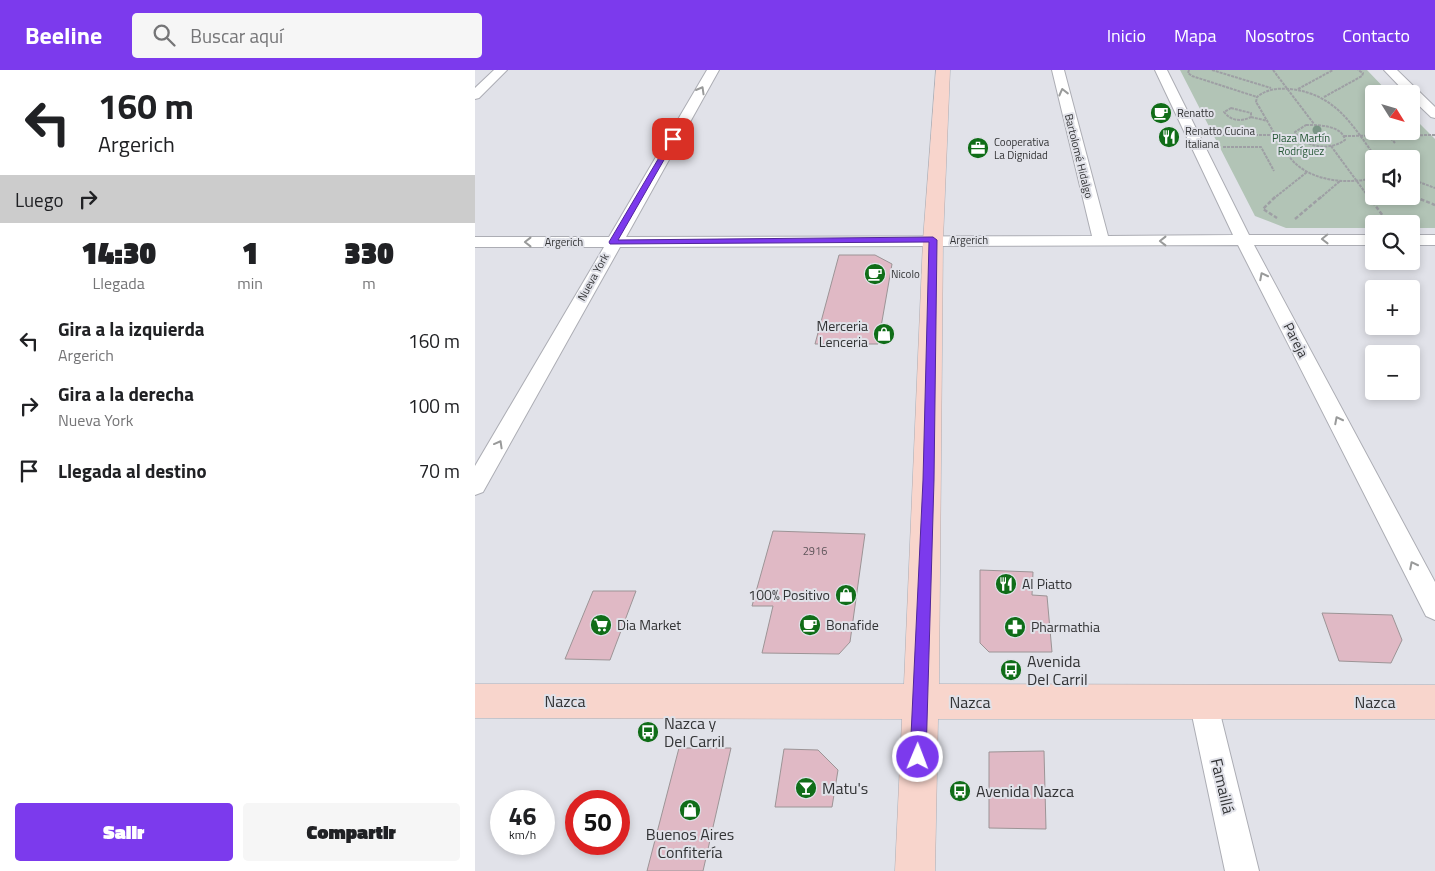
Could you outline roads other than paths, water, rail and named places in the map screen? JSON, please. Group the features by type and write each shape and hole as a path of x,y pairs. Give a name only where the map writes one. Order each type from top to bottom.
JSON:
{"street":[{"path":"475,95 501,70"},
{"name":"Nueva York","path":"475,486 713,70"},
{"path":"915,871 929,480 933,240 943,70"},
{"name":"Bartolomé Hidalgo","path":"1058,70 1101,241"},
{"name":"Pareja","path":"1161,70 1244,241 1435,608"},
{"path":"1390,70 1435,114"},
{"name":"Argerich","path":"475,242 1365,240"},
{"path":"1420,240 1435,240"},
{"name":"Nazca","path":"475,701 1203,700 1435,702"},
{"name":"Famaillá","path":"1203,700 1242,871"}],"place":[{"name":"Renatto","path":"1161,113"},
{"name":"Renatto Cucina Italiana","path":"1169,137"},
{"name":"Cooperativa La Dignidad","path":"978,148"},
{"name":"Nicolo","path":"875,274"},
{"name":"Merceria Lenceria","path":"884,334"},
{"name":"Al Piatto","path":"1006,584"},
{"name":"100% Positivo","path":"846,595"},
{"name":"Dia Market","path":"601,625"},
{"name":"Bonafide","path":"810,625"},
{"name":"Pharmathia","path":"1015,627"},
{"name":"Avenida Del Carril","path":"1011,670"},
{"name":"Nazca y Del Carril","path":"648,732"},
{"name":"Matu's","path":"806,788"},
{"name":"Avenida Nazca","path":"960,791"},
{"name":"Buenos Aires Confitería","path":"690,810"}],"park label":[{"name":"Plaza Martín Rodríguez","path":"1301,144"}]}
